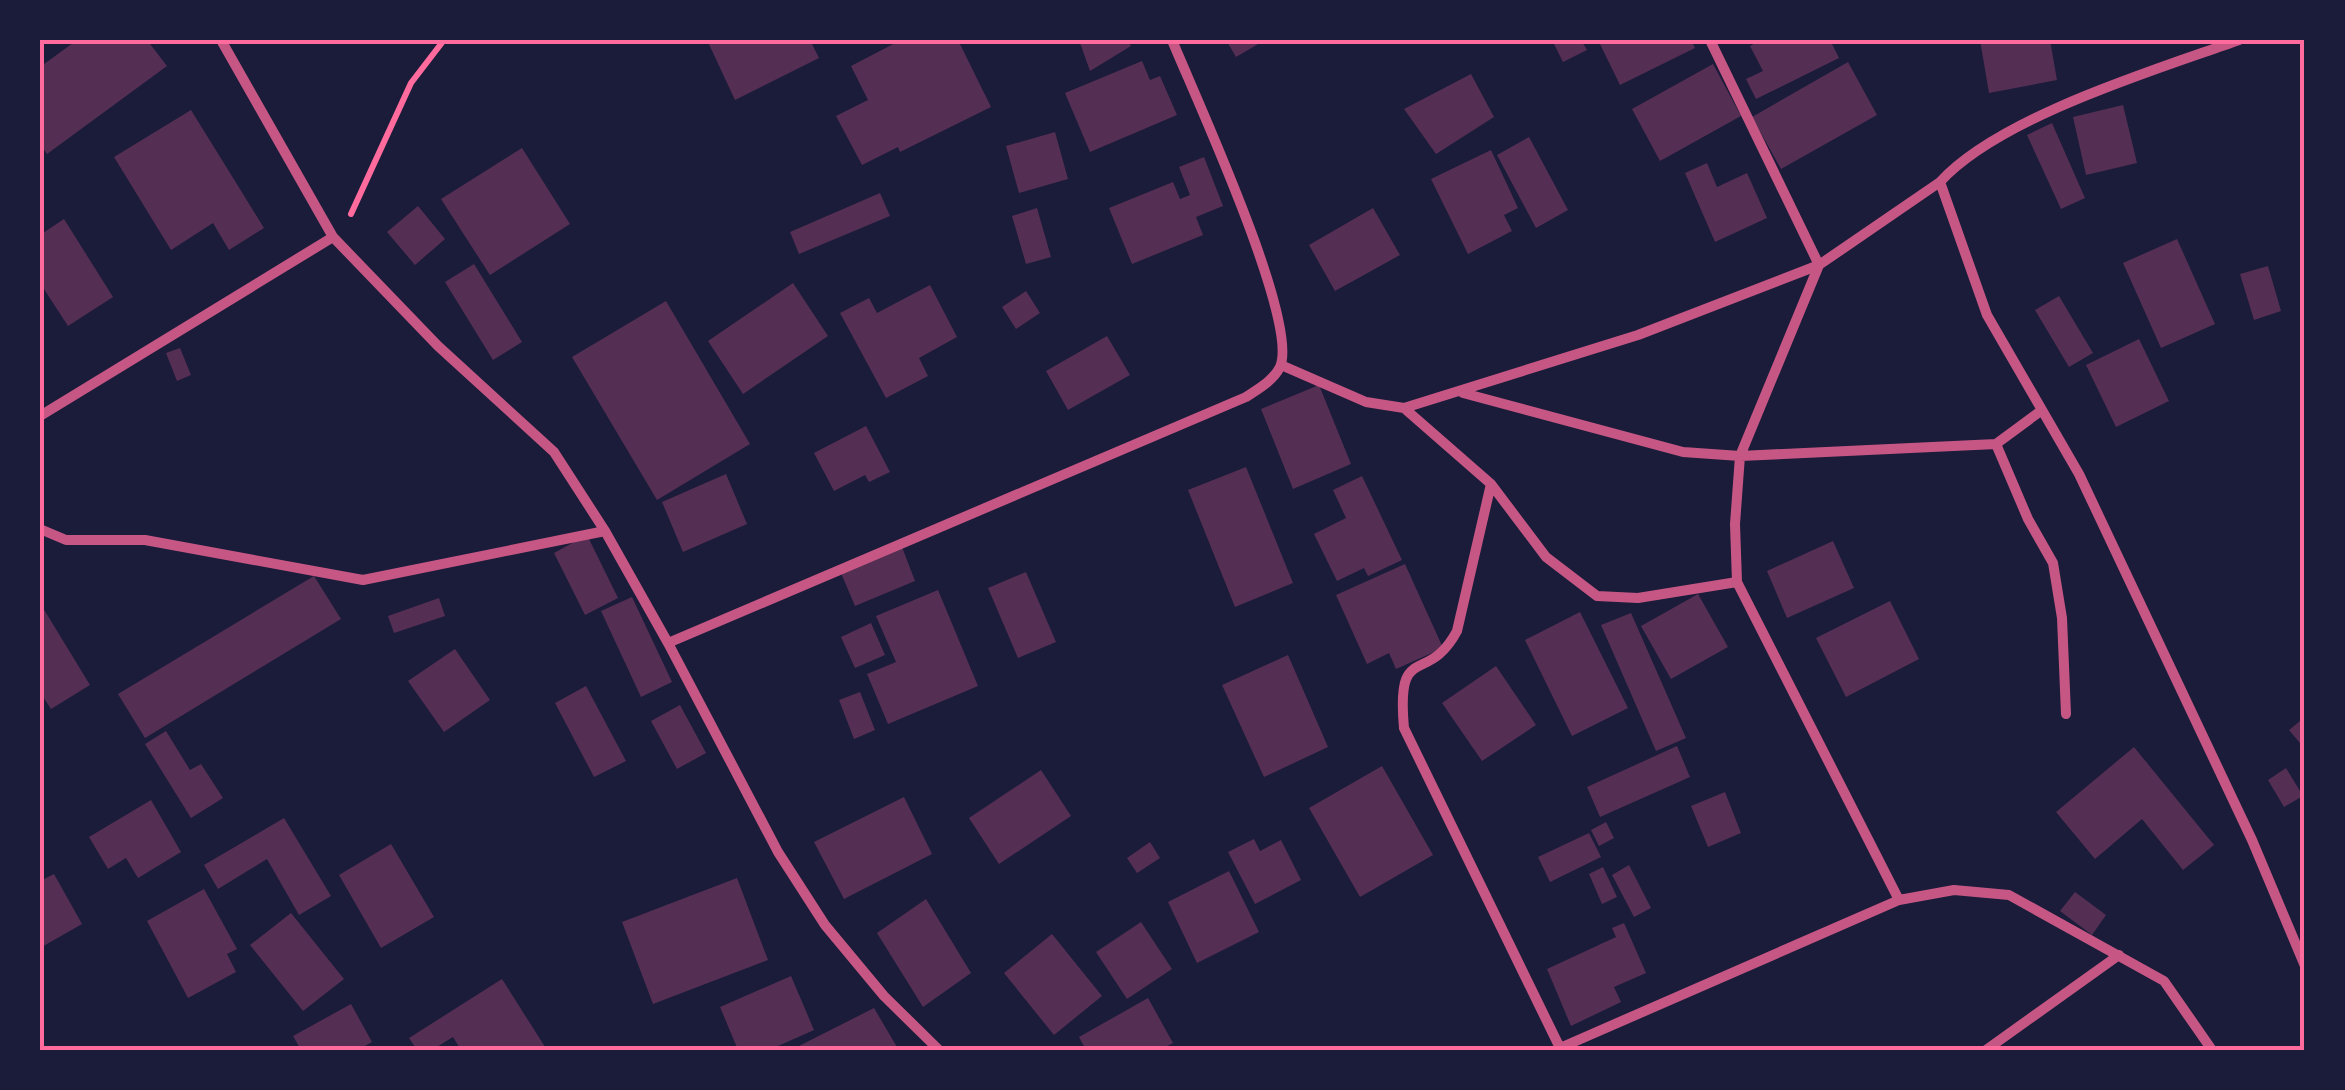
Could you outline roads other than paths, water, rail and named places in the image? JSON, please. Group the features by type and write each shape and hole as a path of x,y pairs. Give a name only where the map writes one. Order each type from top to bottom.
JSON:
{"street":[{"path":"222,40 337,241 438,346 554,452 605,531 668,643 778,852 826,925 884,996 939,1050"},
{"path":"668,643 1246,398 1268,383 1281,365 1280,317 1172,40"},
{"path":"1710,40 1819,265 1740,456 1735,524 1737,582 1900,900"},
{"path":"1281,365 1366,402 1404,408 1638,335 1819,265 1940,182 1954,168 2018,129 2136,77 2238,40"},
{"path":"1940,182 1987,315 2079,474 2268,876 2305,966"},
{"path":"40,416 337,241"},
{"path":"1462,392 1683,452 1740,456 1996,444 2042,410"},
{"path":"1404,408 1491,484 1546,557 1597,596 1638,598 1737,582"},
{"path":"1996,444 2028,519 2054,563 2062,618 2066,714"},
{"path":"1491,484 1457,631 1449,647 1406,674 1401,683 1404,728 1560,1049 1900,900 1954,890 2009,896 2164,981 2212,1050"},
{"path":"40,529 66,540 145,540 363,580 605,531"},
{"path":"1986,1050 2119,955"}]}
